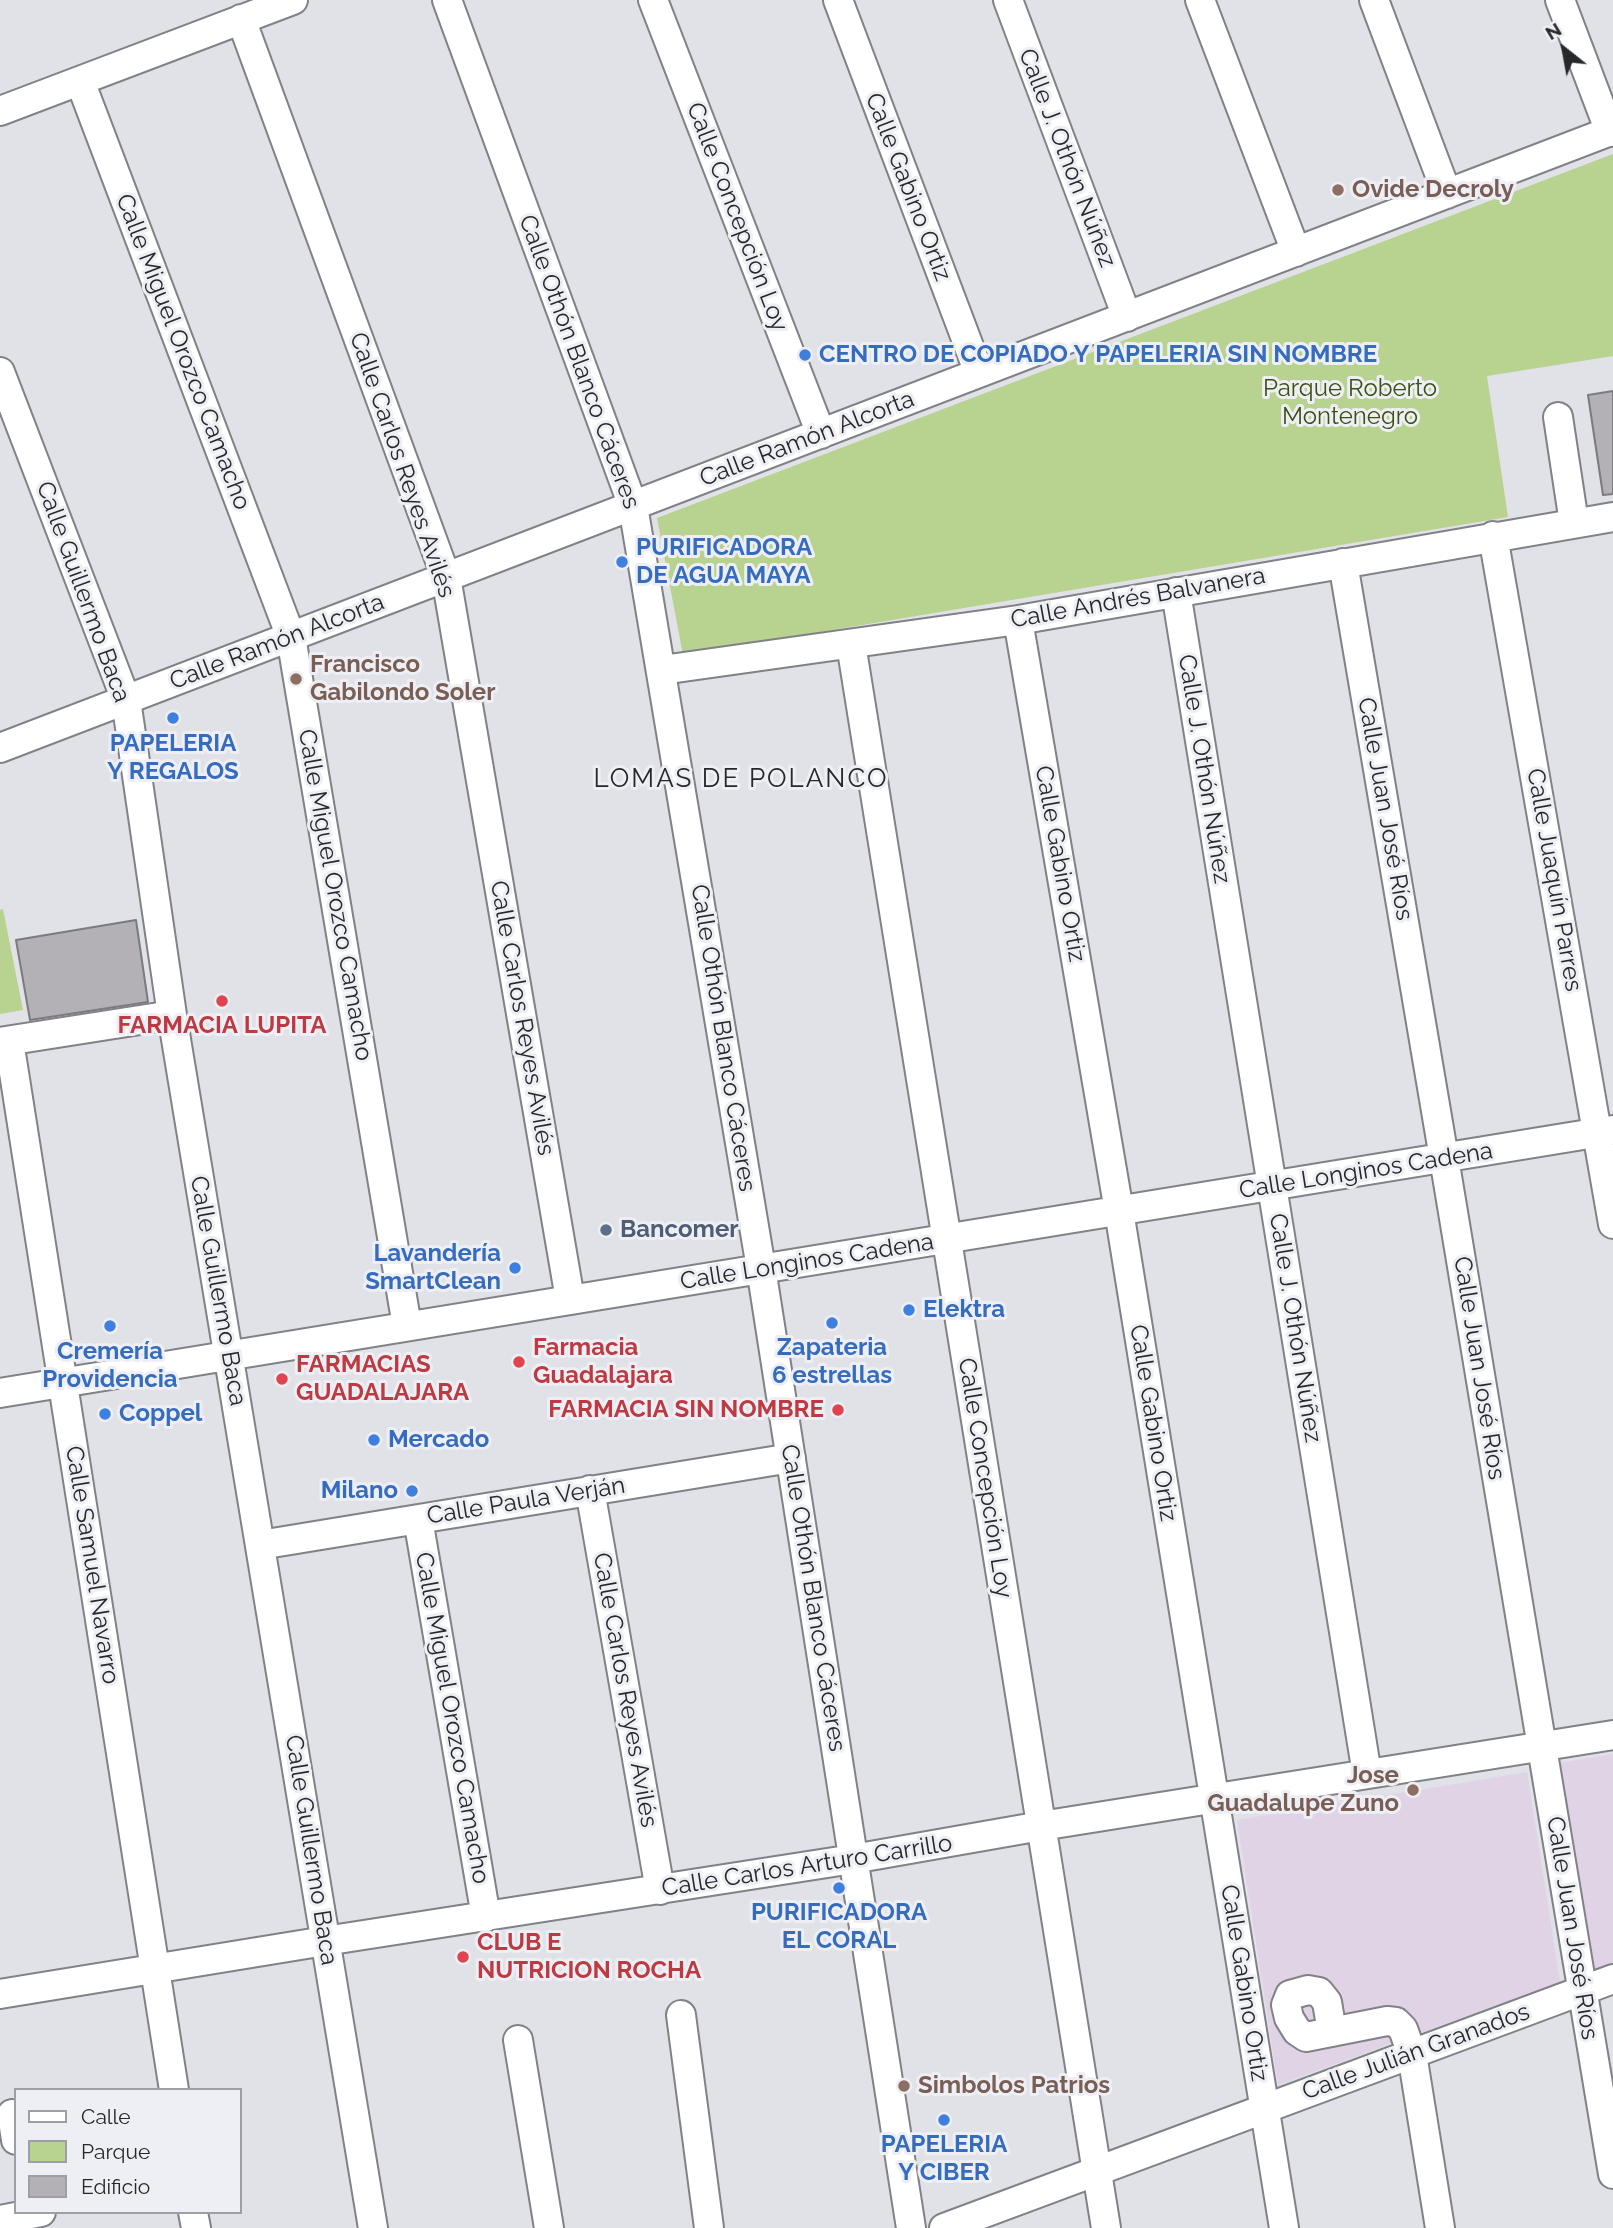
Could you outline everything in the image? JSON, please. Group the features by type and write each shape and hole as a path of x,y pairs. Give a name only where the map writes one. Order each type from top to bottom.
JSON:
{"street":[{"path":"0,111 293,0"},
{"name":"Calle Othón Blanco Cáceres","path":"447,0 633,506 761,1268 911,2228"},
{"name":"Calle Concepción Loy","path":"653,0 821,434"},
{"name":"Calle Gabino Ortiz","path":"838,0 979,373"},
{"name":"Calle J. Othón Núñez","path":"1008,0 1127,317"},
{"path":"1200,0 1296,252"},
{"path":"1374,0 1447,194"},
{"path":"1560,0 1611,131"},
{"name":"Calle Carlos Reyes Avilés","path":"242,19 446,578 570,1300"},
{"name":"Calle Miguel Orozco Camacho","path":"80,81 292,637 407,1326"},
{"name":"Calle Ramón Alcorta","path":"0,748 1611,131"},
{"name":"Calle Guillermo Baca","path":"0,372 126,700 172,1014 373,2228"},
{"path":"1558,417 1574,523"},
{"name":"Calle Andrés Balvanera","path":"662,670 1017,620 1613,517"},
{"name":"Calle Juaquín Parres","path":"1493,536 1606,1132 1613,1224"},
{"name":"Calle Juan José Ríos","path":"1343,563 1613,2174"},
{"name":"Calle J. Othón Núñez","path":"1176,592 1367,1774"},
{"name":"Calle Gabino Ortiz","path":"1017,620 1119,1211 1284,2228"},
{"name":"Calle Concepción Loy","path":"851,644 1106,2228"},
{"path":"5,1042 172,1014"},
{"name":"Calle Samuel Navarro","path":"5,1042 63,1382 174,2088"},
{"name":"Calle Longinos Cadena","path":"0,1393 1606,1132"},
{"name":"Calle Paula Verján","path":"260,1545 791,1458"},
{"name":"Calle Carlos Reyes Avilés","path":"590,1490 660,1890"},
{"name":"Calle Miguel Orozco Camacho","path":"418,1519 486,1917"},
{"name":"Calle Carlos Arturo Carrillo","path":"0,1994 1613,1735"},
{"name":"Calle Julián Granados","path":"944,2228 1613,1979"},
{"path":"681,2015 709,2228"},
{"path":"1332,2032 1387,2021 1396,2022 1403,2029 1412,2054 1440,2228"},
{"path":"518,2040 549,2228"},
{"path":"0,2220 31,2217"}],"shaded area":[{"path":"1613,1754 1613,1965 1595,1972 1559,1763"},
{"path":"1527,1772 1560,1982 1278,2085 1237,1820"}],"green space":[{"name":"Parque Roberto Montenegro","path":"1613,154 1613,356 1487,376 1508,517 683,655 657,518"},
{"path":"3,909 23,1010 0,1014 0,910"}],"building":[{"path":"1613,391 1613,494 1603,495 1588,395"},
{"path":"136,920 148,1002 30,1020 16,940"}],"place":[{"name":"Ovide Decroly","path":"1338,190"},
{"name":"CENTRO DE COPIADO Y PAPELERIA SIN NOMBRE","path":"805,355"},
{"name":"PURIFICADORA DE AGUA MAYA","path":"622,562"},
{"name":"Francisco Gabilondo Soler","path":"296,679"},
{"name":"PAPELERIA Y REGALOS","path":"173,718"},
{"name":"FARMACIA LUPITA","path":"222,1001"},
{"name":"Bancomer","path":"606,1230"},
{"name":"Lavandería SmartClean","path":"515,1268"},
{"name":"Elektra","path":"909,1310"},
{"name":"Zapateria 6 estrellas","path":"832,1323"},
{"name":"Cremería Providencia","path":"110,1326"},
{"name":"Farmacia Guadalajara","path":"519,1362"},
{"name":"FARMACIAS GUADALAJARA","path":"282,1379"},
{"name":"FARMACIA SIN NOMBRE","path":"838,1410"},
{"name":"Coppel","path":"105,1414"},
{"name":"Mercado","path":"374,1440"},
{"name":"Milano","path":"412,1491"},
{"name":"Jose Guadalupe Zuno","path":"1413,1790"},
{"name":"PURIFICADORA EL CORAL","path":"839,1888"},
{"name":"CLUB E NUTRICION ROCHA","path":"463,1957"},
{"name":"Simbolos Patrios","path":"904,2086"},
{"name":"PAPELERIA Y CIBER","path":"944,2120"}],"district":[{"name":"LOMAS DE POLANCO","path":"741,779"}]}
